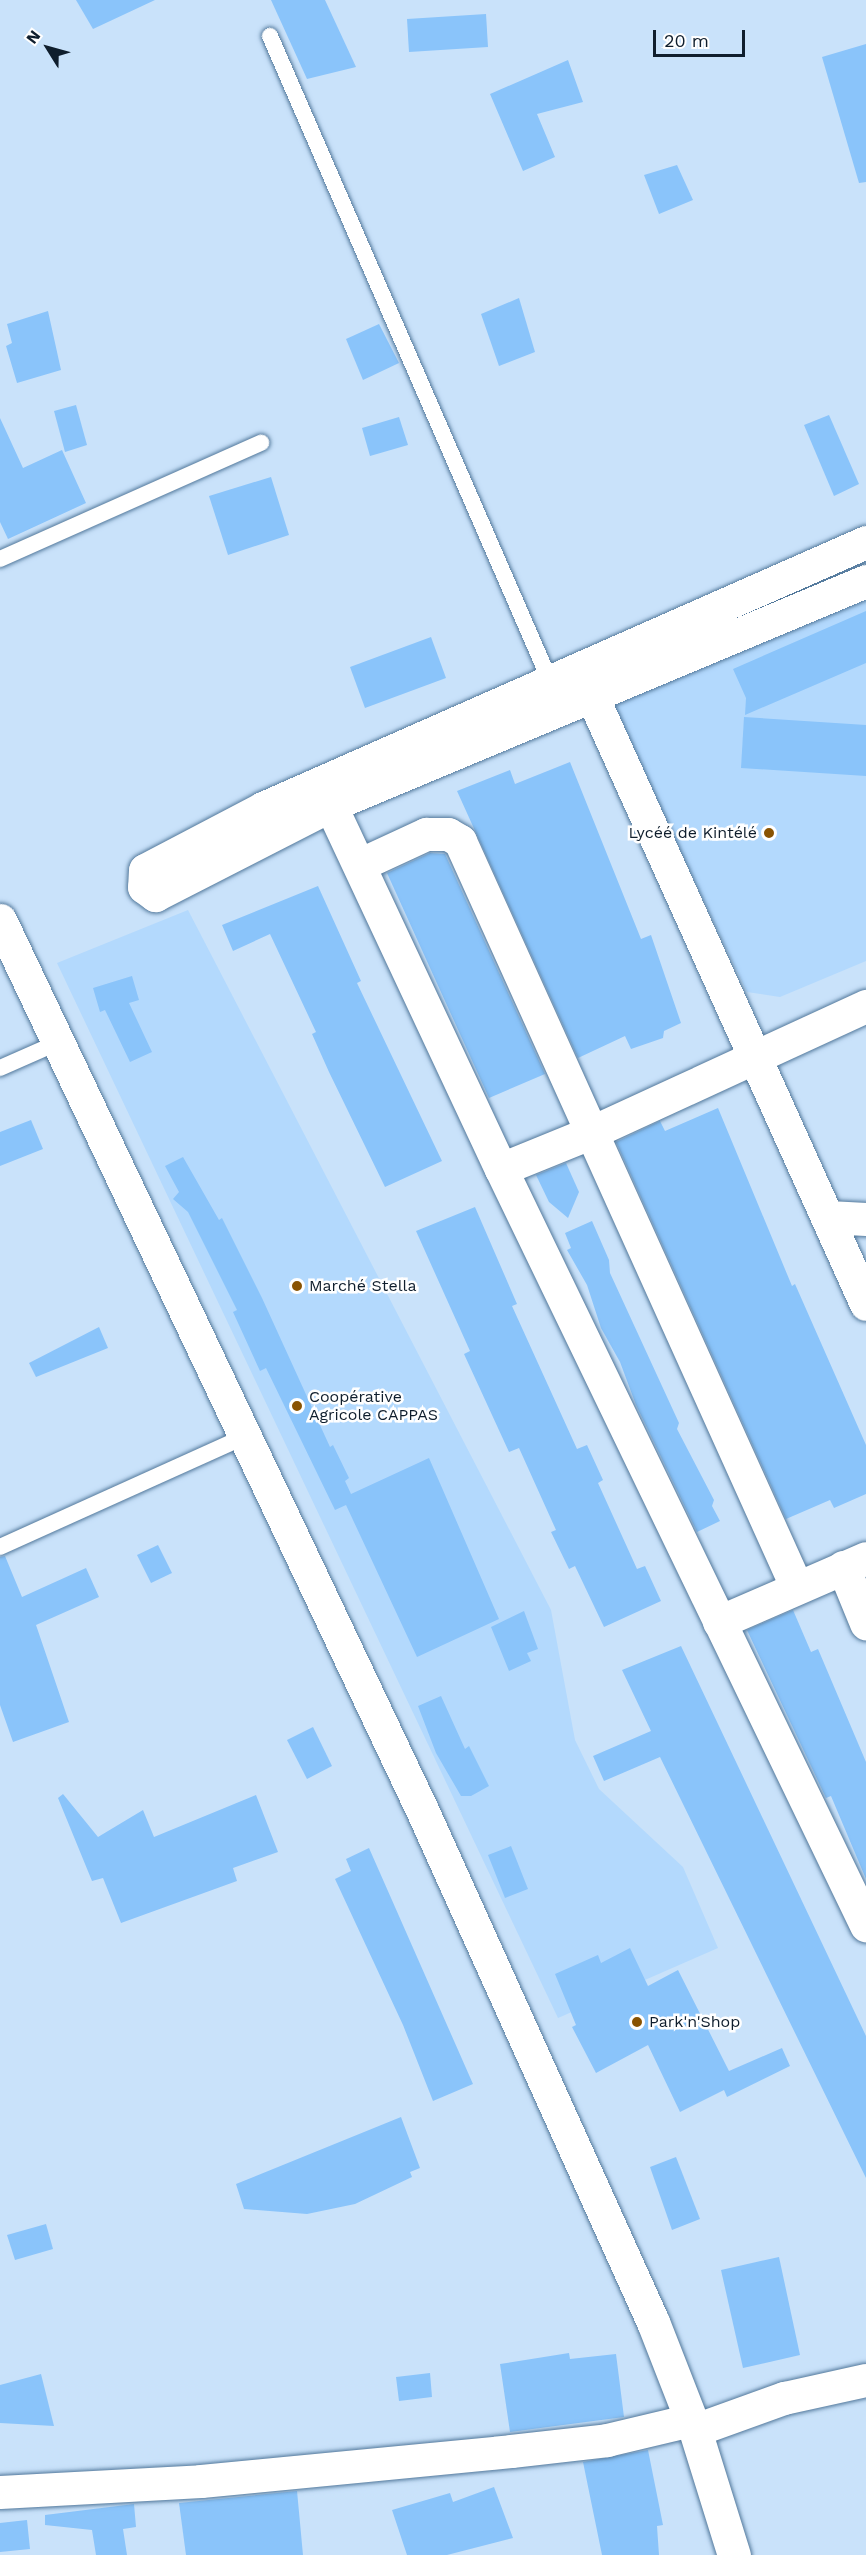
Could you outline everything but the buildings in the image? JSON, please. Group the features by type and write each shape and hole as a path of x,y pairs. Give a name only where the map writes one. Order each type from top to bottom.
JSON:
{"main road":[{"path":"866,542 585,681 326,794 263,808 145,870 144,887 155,895 326,794 550,681 585,681 866,581"},
{"path":"585,681 866,1304"},
{"path":"326,794 361,864 501,1169 866,1925"},
{"path":"361,864 426,834 448,834 459,841 796,1588"},
{"path":"0,920 433,1833 653,2322 693,2425 734,2555"},
{"path":"501,1169 592,1132 866,1006"},
{"path":"828,1217 866,1219"},
{"path":"718,1622 854,1563 866,1623"},
{"path":"0,2493 201,2481 607,2440 693,2425 784,2398 866,2380"}],"lane":[{"path":"270,36 550,681"},
{"path":"0,559 261,443"},
{"path":"0,1068 59,1042"},
{"path":"0,1547 246,1436"}],"shaded area":[{"name":"Lycéé de Kintélé","path":"866,591 866,961 780,997 747,992 612,706 623,693"},
{"name":"Marché Stella","path":"188,910 551,1610 575,1740 599,1789 683,1867 718,1948 558,2018 57,963"}],"place":[{"name":"Lycéé de Kintélé","path":"769,833"},
{"name":"Marché Stella","path":"297,1286"},
{"name":"Coopérative Agricole CAPPAS","path":"297,1406"},
{"name":"Park'n'Shop","path":"637,2022"}]}
